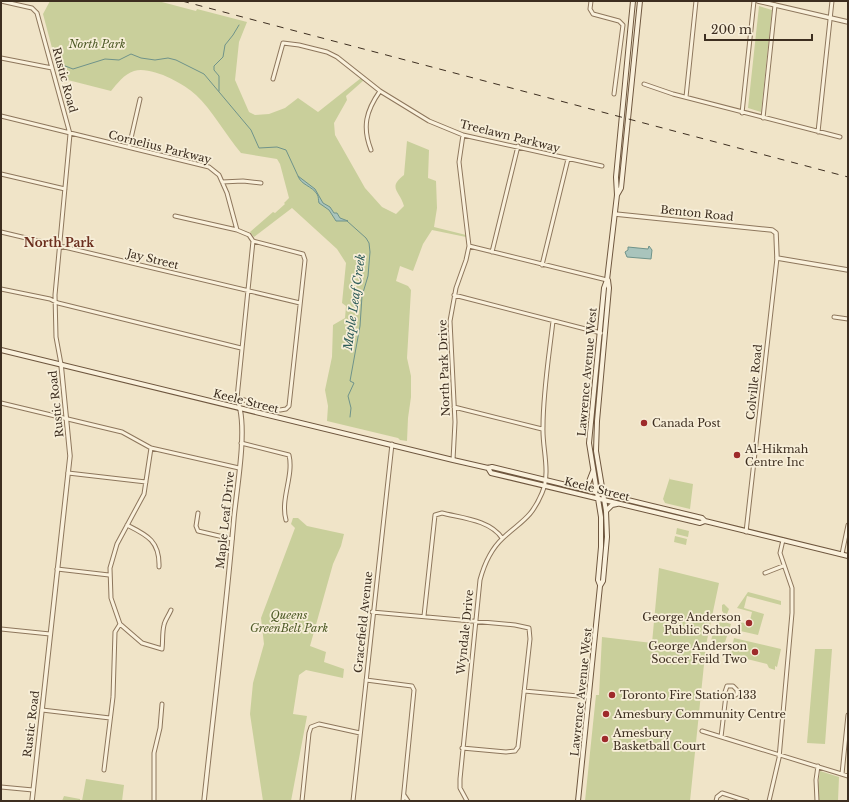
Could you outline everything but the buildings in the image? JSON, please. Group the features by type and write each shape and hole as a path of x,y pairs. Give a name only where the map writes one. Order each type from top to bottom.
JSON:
{"main road":[{"name":"Lawrence Avenue West","path":"600,585 603,581 607,551 605,500 596,451 597,421 609,288 608,280 617,195 616,177 633,1"},
{"name":"Lawrence Avenue West","path":"617,195 621,188 640,1"},
{"name":"Lawrence Avenue West","path":"578,801 600,585 598,580 601,547 601,517 589,443 590,422 604,288 608,280"},
{"name":"Keele Street","path":"1,350 453,460 488,468 492,466 659,506 702,518 705,521 746,532 848,556"},
{"path":"590,422 597,421"},
{"name":"Keele Street","path":"488,468 491,472 598,499 700,523 705,521"},
{"path":"579,487 587,485 593,470"},
{"path":"606,511 612,505 620,504"},
{"path":"657,513 659,506"}],"street":[{"name":"Rustic Road","path":"1,1 34,9 39,19 70,134 54,300 56,337 61,364 70,447 32,801"},
{"path":"591,1 590,9 593,14 619,21 623,25 614,94"},
{"path":"686,97 696,1"},
{"path":"742,113 754,1"},
{"path":"758,1 848,22"},
{"path":"818,132 832,1"},
{"path":"763,118 775,5"},
{"name":"Treelawn Parkway","path":"273,78 283,43 327,52 337,56 380,91 430,121 464,135 602,166"},
{"path":"1,58 45,68 52,68"},
{"path":"644,84 742,113 840,137"},
{"path":"371,150 366,133 366,120 371,105 380,91"},
{"path":"129,147 140,99"},
{"name":"Cornelius Parkway","path":"1,116 209,167 213,169 222,182 229,198 236,230"},
{"name":"North Park Drive","path":"453,460 455,435 450,321 454,296 469,246 459,162 464,135"},
{"path":"492,252 518,146"},
{"path":"542,265 568,159"},
{"path":"1,174 65,189"},
{"path":"222,182 243,181 261,183"},
{"name":"Benton Road","path":"615,214 759,228 776,233"},
{"path":"175,216 236,230 249,235 253,241 303,254 305,260 300,303"},
{"name":"Jay Street","path":"1,232 300,303"},
{"name":"Colville Road","path":"746,532 777,258 776,233"},
{"name":"Maple Leaf Drive","path":"204,801 239,468 242,418 237,398 253,241"},
{"path":"469,246 608,280"},
{"path":"777,258 848,270"},
{"path":"1,289 54,300 58,303 241,348"},
{"path":"454,296 605,334"},
{"name":"Keele Street","path":"237,398 280,410 286,409 290,400 300,303"},
{"path":"834,317 848,319"},
{"path":"546,479 542,429 553,321"},
{"path":"1,403 122,432 151,448 239,468"},
{"path":"454,407 542,429"},
{"path":"241,443 289,455 290,464 284,511 286,520"},
{"name":"Gracefield Avenue","path":"353,801 372,612 392,444"},
{"path":"151,448 144,494 115,548 109,575 111,598 120,624 142,643 162,649 164,624 171,610"},
{"path":"68,473 146,482"},
{"name":"Wyndale Drive","path":"468,801 462,793 460,783 462,748 482,570 502,538 530,515 538,503 546,479"},
{"path":"198,513 196,526 198,531 232,539"},
{"path":"424,616 435,515 442,513 487,525 496,531 502,538"},
{"path":"127,525 149,536 155,544 159,567"},
{"path":"842,554 848,525"},
{"path":"769,801 779,754 793,595 789,577 783,566 780,553 783,540"},
{"path":"765,572 783,566"},
{"path":"57,569 109,575"},
{"path":"372,612 424,616 529,628 530,640 518,747 515,751 506,752 462,748"},
{"path":"104,770 113,697 115,632 120,624"},
{"path":"1,628 50,634"},
{"path":"366,680 404,684 412,686 414,690 403,801"},
{"path":"524,691 589,697"},
{"path":"721,737 726,696"},
{"path":"154,801 154,753 160,728 162,704"},
{"path":"42,710 110,718"},
{"path":"842,774 848,715"},
{"path":"302,801 309,733 312,727 320,724 360,733"},
{"path":"702,732 848,776"},
{"path":"817,801 818,766"},
{"path":"1,787 33,790"},
{"path":"716,801 717,796 722,793 747,801"},
{"path":"404,795 408,801"}],"green space":[{"name":"North Park","path":"50,1 158,1 247,22 239,42 235,80 249,112 255,115 269,114 285,108 298,98 318,112 361,78 364,80 346,96 347,100 334,123 335,135 365,188 382,207 396,214 404,206 395,187 399,179 404,175 407,141 429,150 428,178 436,181 437,208 434,227 466,235 466,237 432,230 423,244 413,271 400,266 396,281 408,286 411,290 407,358 411,376 411,397 407,441 327,421 328,406 325,390 332,357 333,325 345,318 346,306 342,303 346,263 337,249 292,208 254,237 250,232 273,212 275,213 289,198 280,164 277,159 241,153 208,108 196,95 183,85 158,73 141,70 130,72 118,82 111,91 60,78 43,14"},
{"path":"759,6 772,10 761,112 748,108"},
{"path":"669,479 693,484 690,509 665,503 663,499"},
{"name":"Queens GreenBelt Park","path":"293,518 298,518 307,526 344,534 341,546 333,564 310,646 326,652 324,662 344,669 343,678 306,670 299,675 293,714 307,716 291,801 263,801 250,714 253,683 264,644 261,618 295,528 291,524"},
{"path":"677,528 689,531 688,537 676,534"},
{"path":"675,536 687,539 686,545 674,542"},
{"path":"659,568 719,583 706,645 690,801 585,801 596,695 599,695 602,637 652,643"},
{"path":"748,592 781,601 781,605 747,596 744,608 764,614 758,635 736,630 740,622 749,624 752,612 737,608"},
{"path":"724,604 729,609 725,615 722,611 722,605"},
{"path":"717,620 731,624 722,651 709,647"},
{"name":"George Anderson Soccer Feild Two","path":"734,638 781,649 775,670 769,668 767,664 739,657 738,660 729,659"},
{"path":"815,649 832,649 825,744 807,743"},
{"path":"820,771 839,777 838,801 819,801 818,786"},
{"path":"86,779 124,785 122,801 82,801"},
{"path":"64,796 80,799 80,801 62,801"}],"water":[{"path":"298,176 315,189 323,203 330,207 334,213 337,213 340,218 348,221 336,221 329,210 319,203 318,195 315,191 299,179"},
{"path":"649,246 652,250 651,259 627,257 625,252 628,250 628,247 648,249"}],"waterway":[{"path":"219,91 219,76 214,70 214,66 223,57 225,45 239,25"},
{"path":"60,64 73,69 105,59 119,60 131,54 141,58 155,60 168,58 176,60 204,74 251,130 259,148 277,147 286,150 298,176"},
{"name":"Maple Leaf Creek","path":"347,221 366,238 369,243 370,252 368,276 362,296 360,326 350,381 354,383 348,396 351,408 350,417"}],"railway":[{"path":"182,1 848,177"}],"place":[{"name":"Canada Post","path":"644,423"},
{"name":"Al-Hikmah Centre Inc","path":"737,455"},
{"name":"George Anderson Public School","path":"749,623"},
{"name":"George Anderson Soccer Feild Two","path":"755,652"},
{"name":"Toronto Fire Station 133","path":"612,695"},
{"name":"Amesbury Community Centre","path":"606,714"},
{"name":"Amesbury Basketball Court","path":"605,739"}],"district":[{"name":"North Park","path":"59,242"}]}
